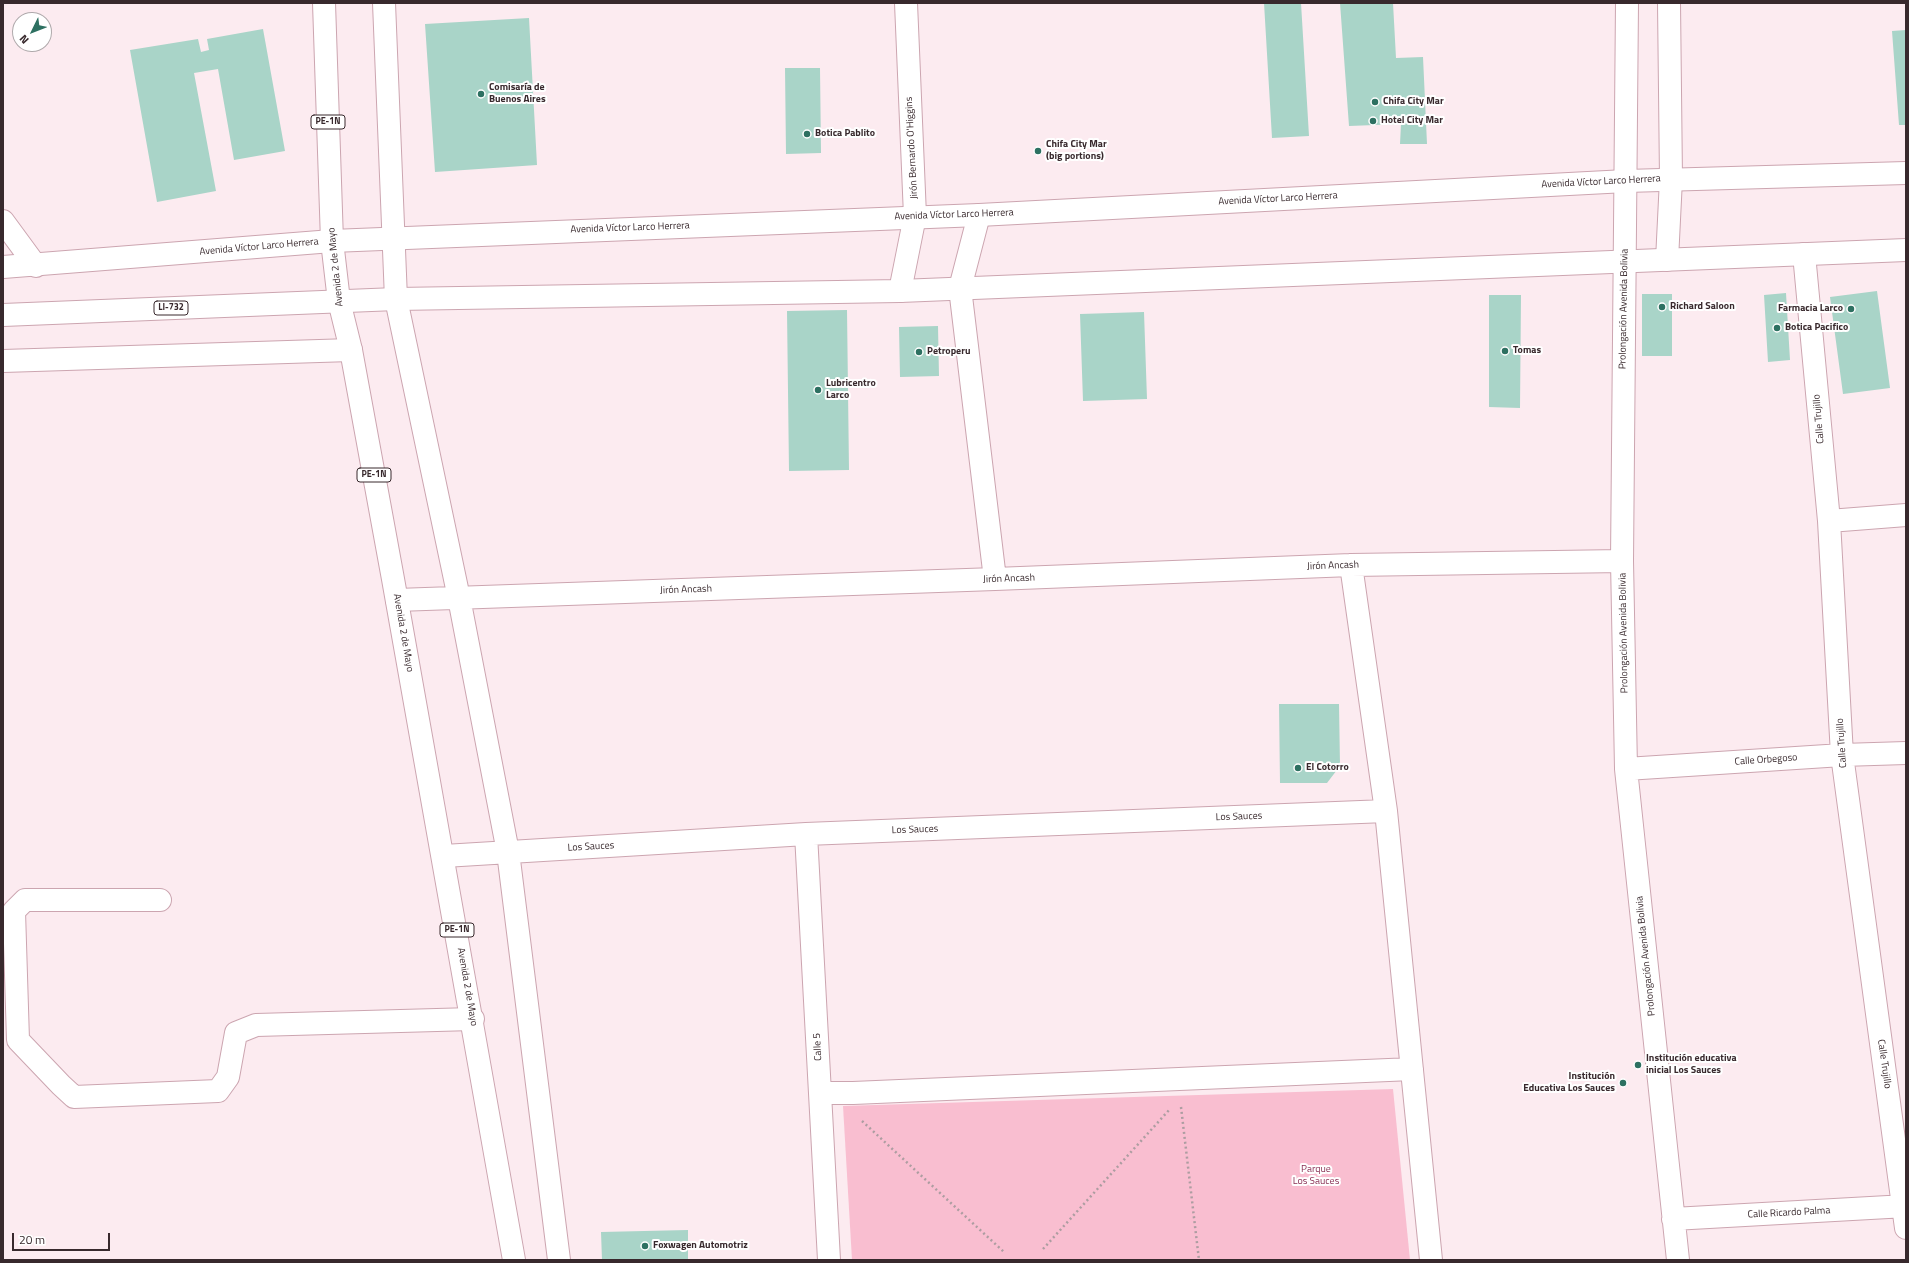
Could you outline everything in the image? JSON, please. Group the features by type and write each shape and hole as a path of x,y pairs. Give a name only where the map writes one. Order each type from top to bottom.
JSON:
{"main road":[{"name":"Avenida 2 de Mayo","path":"324,3 332,241 339,301 351,350 444,856 514,1260"},
{"path":"384,3 396,299 459,598 508,852 559,1260"},
{"name":"Jirón Bernardo O'Higgins","path":"900,291 915,216 906,3"},
{"name":"Prolongación Avenida Bolivia","path":"1628,3 1624,261 1622,561 1626,769 1678,1260"},
{"path":"1667,260 1671,179 1669,3"},
{"name":"Avenida Víctor Larco Herrera","path":"3,267 36,266 332,241 915,216 979,215 1671,179 1906,173"},
{"path":"979,215 960,288 995,579"},
{"path":"3,221 36,266"},
{"path":"339,301 900,291 1906,250"},
{"name":"Calle Trujillo","path":"1804,254 1829,521 1842,755 1905,1206 1906,1228"},
{"name":"LI-732","path":"3,315 339,301"},
{"path":"3,361 351,350"},
{"path":"1829,521 1906,514"},
{"name":"Jirón Ancash","path":"397,600 1351,565 1622,561"},
{"path":"1351,565 1386,811 1431,1260"},
{"name":"Calle Orbegoso","path":"1626,769 1842,755 1906,753"},
{"name":"Los Sauces","path":"444,856 806,834 1386,811"},
{"name":"Calle 5","path":"806,834 829,1260"},
{"path":"160,900 25,900 14,911 18,1040 61,1085 74,1096 218,1091 228,1077 236,1033 256,1025 473,1019"},
{"path":"821,1093 853,1093 1412,1069"},
{"name":"Calle Ricardo Palma","path":"1673,1219 1905,1206"}],"path":[{"path":"1043,1249 1175,1103"},
{"path":"1181,1105 1199,1260"},
{"path":"860,1119 1004,1252"}],"green space":[{"name":"Parque Los Sauces","path":"1393,1089 1410,1260 852,1260 843,1106"}],"building":[{"path":"1264,3 1301,3 1309,136 1272,138"},
{"path":"1340,3 1393,3 1396,58 1423,57 1427,144 1400,144 1401,124 1349,126"},
{"name":"Comisaría de Buenos Aires","path":"529,18 537,165 435,172 425,24"},
{"path":"263,29 285,151 234,160 218,69 194,73 216,191 157,202 130,50 198,39 201,52 209,50 207,39"},
{"path":"1906,30 1906,125 1899,125 1892,31"},
{"path":"785,68 820,68 821,153 786,154"},
{"path":"1877,291 1890,388 1843,394 1830,297"},
{"name":"Botica Pacifico","path":"1786,293 1790,360 1768,362 1764,295"},
{"path":"1642,294 1672,294 1672,356 1642,356"},
{"name":"Tomas","path":"1489,295 1521,295 1520,408 1489,407"},
{"name":"Lubricentro Larco","path":"847,310 849,470 789,471 787,311"},
{"path":"1144,312 1147,399 1083,401 1080,314"},
{"name":"Petroperu","path":"938,326 939,376 900,377 899,327"},
{"path":"1279,704 1339,704 1340,766 1327,783 1280,783"},
{"name":"Foxwagen Automotriz","path":"688,1230 688,1260 602,1260 601,1232"}],"place":[{"name":"Comisaría de Buenos Aires","path":"481,94"},
{"name":"Chifa City Mar","path":"1375,102"},
{"name":"Hotel City Mar","path":"1373,121"},
{"name":"Botica Pablito","path":"807,134"},
{"name":"Chifa City Mar (big portions)","path":"1038,151"},
{"name":"Richard Saloon","path":"1662,307"},
{"name":"Farmacia Larco","path":"1851,309"},
{"name":"Botica Pacifico","path":"1777,328"},
{"name":"Tomas","path":"1505,351"},
{"name":"Petroperu","path":"919,352"},
{"name":"Lubricentro Larco","path":"818,390"},
{"name":"El Cotorro","path":"1298,768"},
{"name":"Institución educativa inicial Los Sauces","path":"1638,1065"},
{"name":"Institución Educativa Los Sauces","path":"1623,1083"},
{"name":"Foxwagen Automotriz","path":"645,1246"}]}
